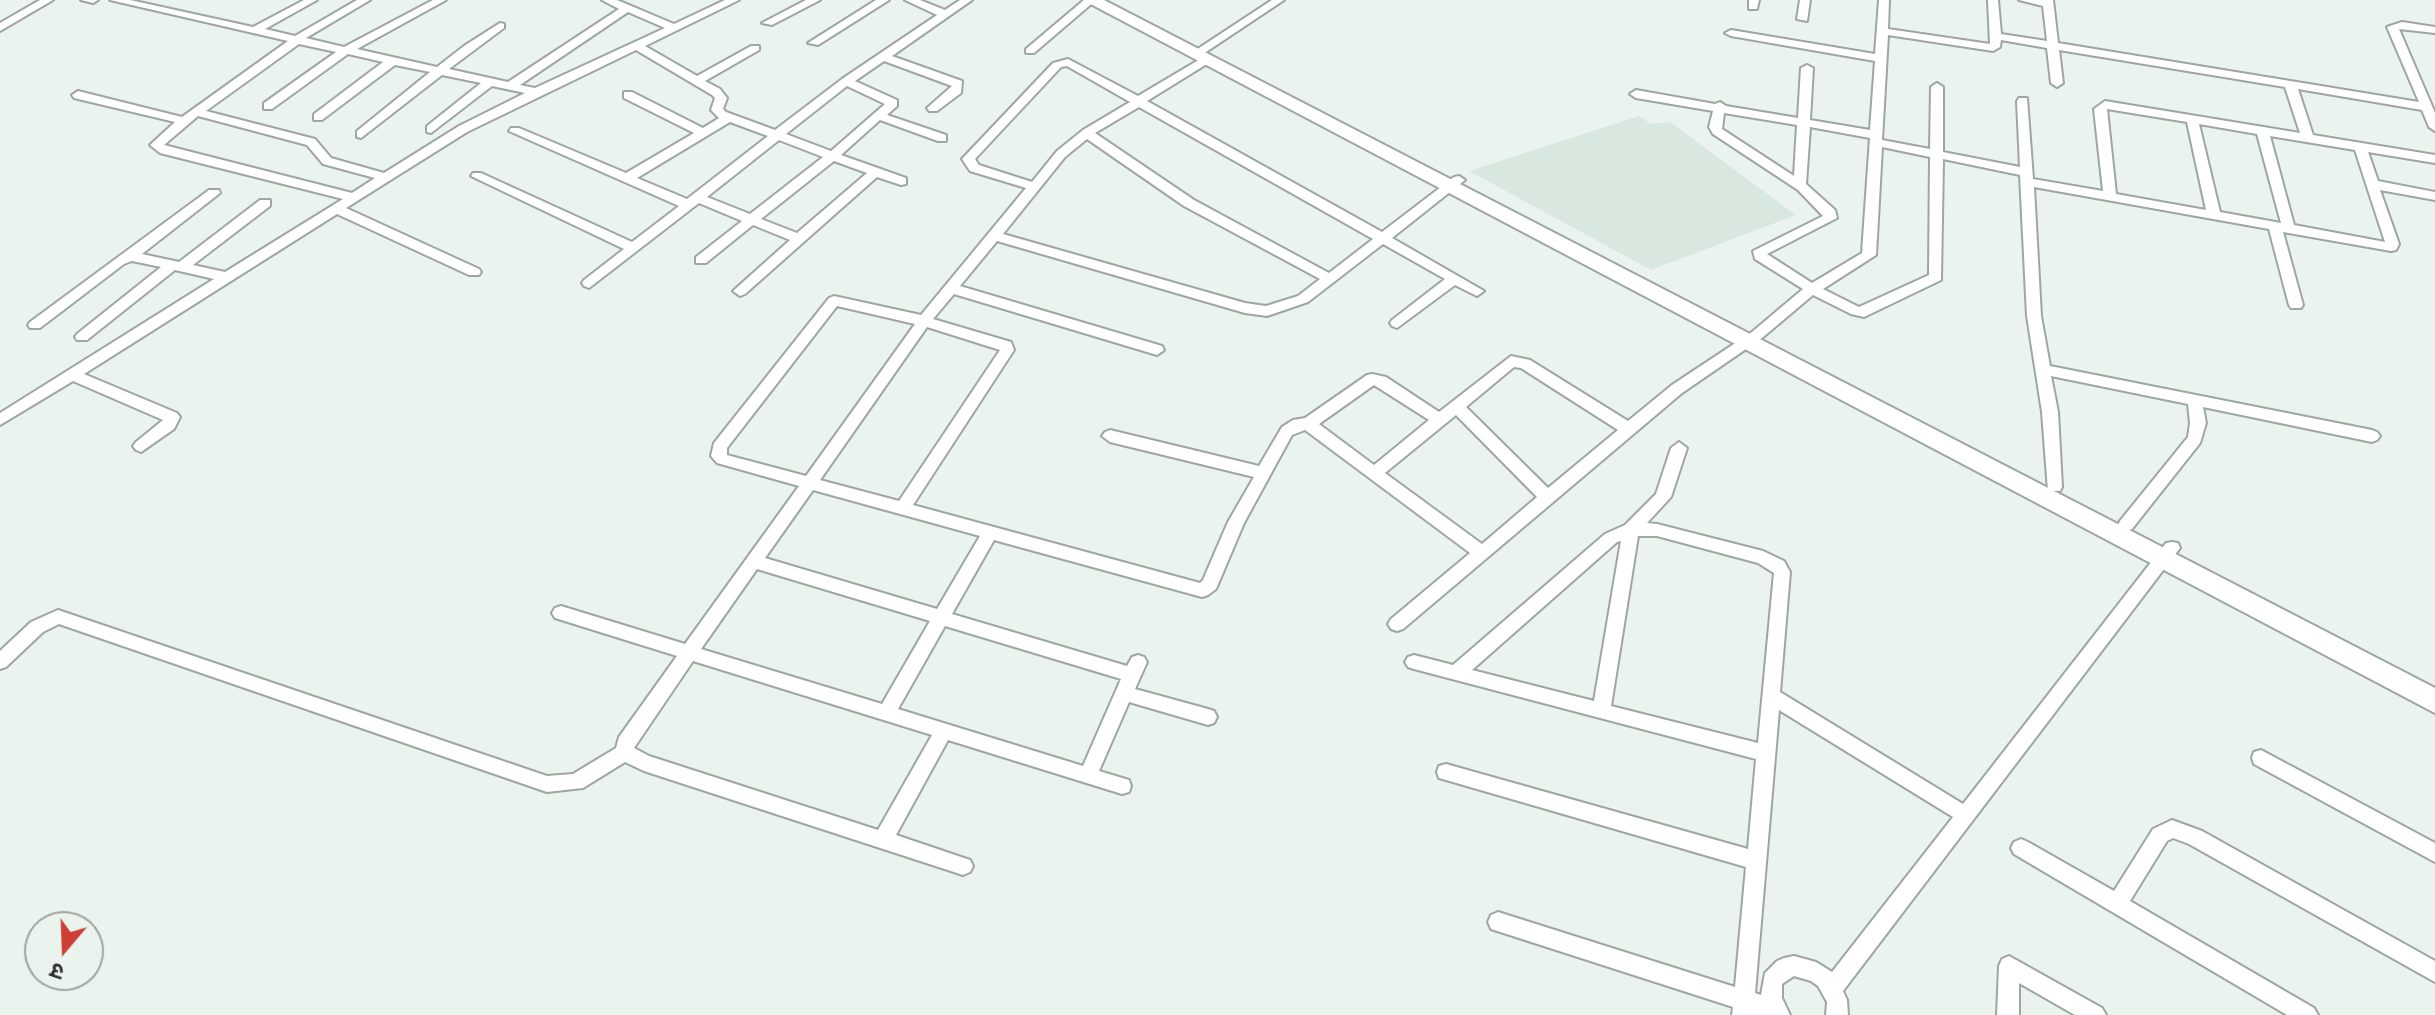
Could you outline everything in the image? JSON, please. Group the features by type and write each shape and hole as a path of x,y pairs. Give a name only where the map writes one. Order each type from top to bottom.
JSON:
{"main road":[{"path":"1091,0 1203,54 2168,554 2435,683"},
{"path":"1112,0 1203,54"},
{"path":"1751,339 2126,525 2168,554 2435,701"}],"street":[{"path":"0,28 48,0"},
{"path":"86,0 93,0"},
{"path":"115,0 536,92"},
{"path":"157,9 172,0"},
{"path":"254,31 312,0"},
{"path":"352,197 157,147 157,142 297,41 365,0"},
{"path":"268,106 345,51 441,0"},
{"path":"607,0 673,27"},
{"path":"0,420 463,129 734,0"},
{"path":"768,23 815,0"},
{"path":"814,43 884,0"},
{"path":"910,0 945,14"},
{"path":"589,283 846,81 967,0"},
{"path":"1030,51 1091,0"},
{"path":"0,662 37,627 58,617 547,784 576,782 625,752 629,732 811,483 924,321 1061,154 1279,0"},
{"path":"1803,19 1805,0"},
{"path":"1397,624 1677,389 1751,339 1812,289 1869,255 1884,0"},
{"path":"1882,31 1993,48 1996,46 1993,0"},
{"path":"2024,0 2048,2 2057,83"},
{"path":"510,86 627,8"},
{"path":"2435,30 2402,25 2393,27 2435,127"},
{"path":"361,134 438,71 500,26"},
{"path":"1731,33 1880,58"},
{"path":"1995,36 2427,107"},
{"path":"636,45 719,96 718,112 728,118 901,181"},
{"path":"696,81 755,48"},
{"path":"882,56 958,84 957,90 933,108"},
{"path":"318,117 392,61"},
{"path":"1036,187 974,168 968,162 1057,65 1065,61 1477,291"},
{"path":"1800,185 1807,68"},
{"path":"701,260 832,156 893,101 846,81"},
{"path":"431,129 490,82"},
{"path":"2290,84 2308,138"},
{"path":"1720,106 1715,127 1717,131 1800,185 1829,210 1830,218 1759,253 1762,259 1812,289 1864,312 1934,279 1937,87"},
{"path":"1636,94 1802,120 2110,197 2391,247 2360,147"},
{"path":"78,95 184,121"},
{"path":"628,95 703,133"},
{"path":"2023,101 2034,316 2050,412 2054,487"},
{"path":"2110,197 2102,107 2114,106 2192,118 2435,159"},
{"path":"196,112 311,142 327,161 385,177"},
{"path":"879,116 942,138"},
{"path":"626,179 728,118"},
{"path":"2192,118 2214,216"},
{"path":"2262,130 2296,305"},
{"path":"515,131 626,179 751,219 799,239"},
{"path":"1087,133 1189,203 1330,279"},
{"path":"740,291 876,171"},
{"path":"477,176 632,247"},
{"path":"996,236 1245,308 1267,311 1303,299 1454,184"},
{"path":"2372,184 2435,196"},
{"path":"35,325 214,193"},
{"path":"82,337 265,203"},
{"path":"334,208 474,272"},
{"path":"131,256 225,277"},
{"path":"1397,323 1455,278"},
{"path":"951,288 1157,350"},
{"path":"903,508 1007,350 1003,343 834,301 718,451 722,459 1202,590 1210,584 1236,522 1287,431 1298,424 1308,424 1372,379 1381,381 1438,419"},
{"path":"1375,473 1506,363 1517,361 1629,429"},
{"path":"2041,369 2195,403 2372,436"},
{"path":"73,375 172,417 172,422 141,446"},
{"path":"2126,525 2195,439 2198,423 2195,403"},
{"path":"1455,405 1548,498"},
{"path":"1308,424 1481,552"},
{"path":"1110,436 1263,473"},
{"path":"1456,673 1611,538 1631,529 1663,497 1679,448"},
{"path":"1631,529 1657,530 1763,558 1778,566 1782,572 1744,1008"},
{"path":"1601,711 1631,529"},
{"path":"886,713 990,533"},
{"path":"1832,989 2168,554"},
{"path":"752,561 941,618 1135,668 1088,775"},
{"path":"561,613 1122,786"},
{"path":"1414,662 1767,754"},
{"path":"1124,693 1208,717"},
{"path":"1772,696 1967,816"},
{"path":"883,840 944,731"},
{"path":"625,752 644,763 963,866"},
{"path":"2261,758 2435,853"},
{"path":"1446,772 1757,861"},
{"path":"2117,904 2160,835 2172,829 2195,837 2435,972"},
{"path":"2021,848 2307,1015"},
{"path":"1498,922 1744,1008 1778,1012 1770,989 1772,980 1784,968 1805,968 1825,979 1832,989 1837,1000 1837,1015"},
{"path":"2008,1015 2009,966 2095,1015"}],"shaded area":[{"path":"1639,116 1651,124 1670,122 1796,215 1651,270 1469,171"}]}
